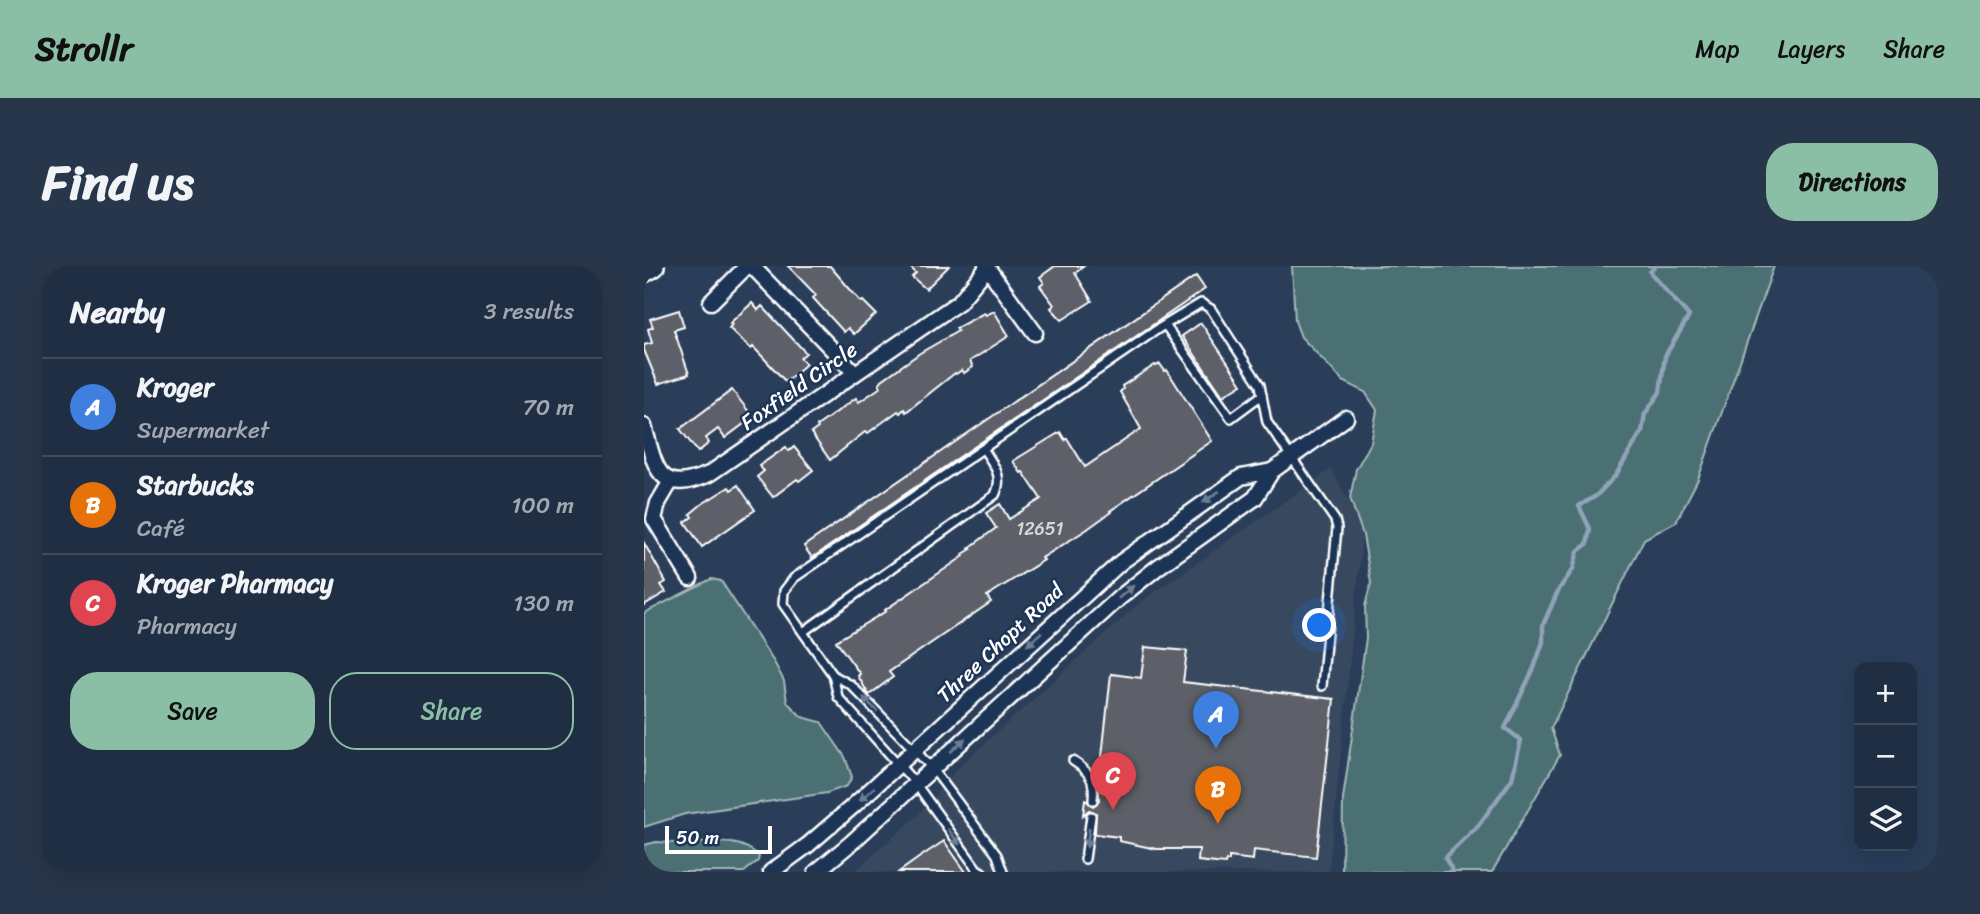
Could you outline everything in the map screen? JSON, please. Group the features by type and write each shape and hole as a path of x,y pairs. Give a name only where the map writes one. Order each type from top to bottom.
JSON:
{"street":[{"path":"644,271 653,266"},
{"path":"711,302 750,266 855,373"},
{"path":"986,267 1035,333"},
{"name":"Foxfield Circle","path":"671,481 689,482 709,474 958,302 986,267"},
{"name":"Three Chopt Road","path":"816,872 1118,599 1157,567 1255,498 1272,471 1346,418"},
{"path":"644,426 660,472 671,481 658,503 654,519 690,578"},
{"name":"Three Chopt Road","path":"771,872 808,845 899,765 1121,562 1241,477 1272,471"}],"lane":[{"path":"982,872 977,869 916,784 838,697 833,676 783,604 784,591 794,579 1201,303 1211,309 1260,385 1267,422 1335,520 1337,528 1322,686"},
{"path":"1165,325 1231,418 1262,396"},
{"path":"803,632 995,495 999,486 999,473 984,450"},
{"path":"833,676 850,685 933,769 997,855 1003,872"},
{"path":"1073,761 1088,772 1092,779 1093,800"},
{"path":"1085,859 1091,816"}],"shaded area":[{"path":"1331,469 1363,528 1329,872 854,872 917,816 959,767 1137,605"}],"green space":[{"path":"1292,266 1774,266 1698,479 1676,522 1644,539 1551,728 1560,755 1492,872 1342,872 1343,799 1366,638 1365,606 1371,583 1363,535 1350,498 1356,469 1371,443 1377,410 1365,392 1343,381 1301,337 1295,321"},
{"path":"711,579 721,581 774,662 784,681 787,702 802,717 821,722 845,757 852,777 847,786 827,793 685,814 644,827 644,613"},
{"path":"656,842 735,844 759,856 758,861 744,872 644,872 644,845"}],"building":[{"path":"788,266 830,266 861,302 876,314 854,334 848,328 844,332 813,298 816,295"},
{"path":"909,266 949,266 926,289 912,277 916,273"},
{"path":"1055,266 1084,266 1075,273 1092,301 1062,320 1051,308 1054,305 1040,286 1044,283 1040,277"},
{"path":"1196,276 1205,289 812,558 804,546"},
{"path":"752,303 758,310 762,306 806,353 800,358 806,364 786,382 753,347 751,349 729,328 732,325 730,323"},
{"path":"679,310 684,327 674,330 689,374 658,384 644,350 644,345 652,343 648,329 653,327 650,319"},
{"path":"994,311 1009,336 970,361 973,367 964,373 962,370 955,373 906,412 904,409 900,413 898,411 868,433 866,431 830,460 811,433 817,426 856,398 859,402 881,387 879,384 882,380 920,353 958,331 956,328 984,313 986,315"},
{"path":"1201,323 1242,384 1223,396 1182,336"},
{"path":"1160,364 1167,370 1212,441 1042,558 1044,560 987,596 991,602 889,672 893,677 869,695 858,676 860,674 836,641 886,611 964,556 963,554 971,549 969,548 996,528 986,513 1000,504 1009,519 1041,499 1013,461 1060,432 1065,440 1067,438 1085,467 1141,429 1120,392 1122,386"},
{"path":"732,390 753,417 725,438 718,429 706,438 709,443 698,452 680,429"},
{"path":"786,447 789,451 794,447 813,470 773,497 757,477 764,471 759,466"},
{"path":"738,485 755,510 702,547 685,522 702,504 729,487 731,490"},
{"path":"644,543 666,582 661,585 666,592 644,605"},
{"path":"1145,647 1187,651 1183,682 1334,699 1316,857 1254,850 1253,860 1229,857 1225,864 1198,861 1199,849 1156,849 1119,841 1119,837 1095,834 1096,813 1089,810 1083,815 1085,800 1093,806 1099,800 1111,674 1141,678"},
{"path":"944,841 966,872 899,872 920,857"}],"waterway":[{"path":"1453,872 1445,858 1478,826 1512,779 1521,740 1505,728 1534,668 1543,642 1543,625 1558,591 1573,569 1578,551 1587,544 1590,529 1579,506 1596,496 1616,475 1642,431 1645,414 1660,392 1665,356 1689,316 1650,272 1655,266"}],"place":[{"name":"Kroger","path":"1216,749"},
{"name":"Kroger Pharmacy","path":"1113,810"},
{"name":"Starbucks","path":"1218,824"}]}
